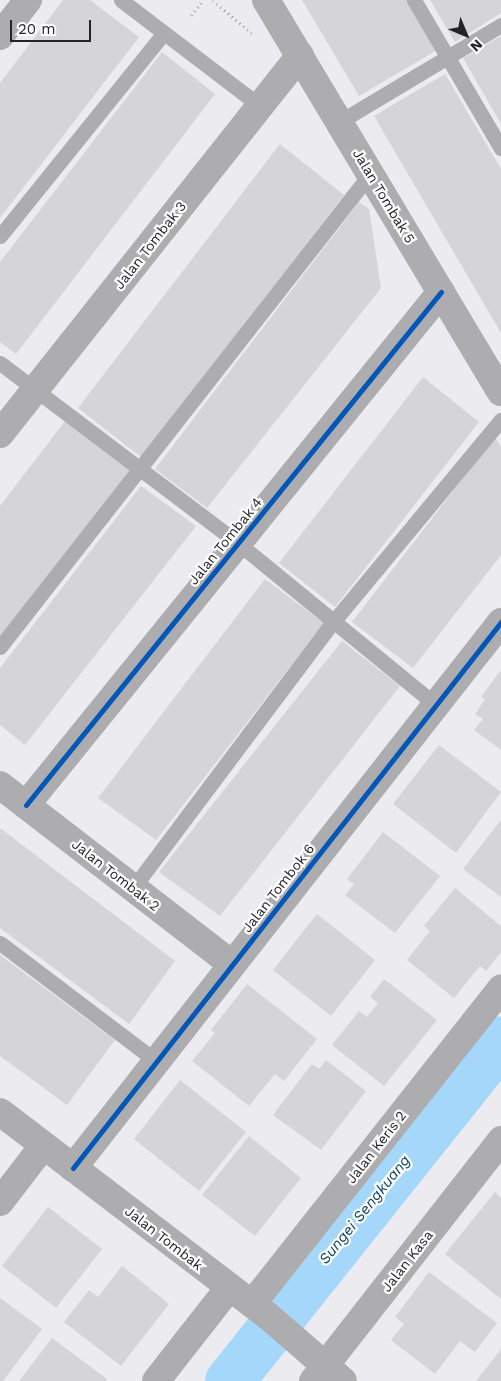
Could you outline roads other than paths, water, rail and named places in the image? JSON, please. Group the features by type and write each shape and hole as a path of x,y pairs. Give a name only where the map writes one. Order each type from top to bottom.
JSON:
{"street":[{"path":"0,36 28,0"},
{"name":"Jalan Tombak 5","path":"266,0 501,392"},
{"name":"Jalan Tombak 3","path":"0,434 300,56"},
{"name":"Jalan Tombak 4","path":"26,805 441,292"},
{"name":"Jalan Tombok 6","path":"73,1168 501,622"},
{"name":"Jalan Tombak 2","path":"0,785 232,964"},
{"name":"Jalan Keris 2","path":"260,1310 501,989"},
{"name":"Jalan Tombak","path":"0,1112 260,1310 322,1369"},
{"name":"Jalan Kasa","path":"322,1369 501,1140"},
{"path":"0,1202 43,1146"},
{"path":"156,1381 229,1288"}],"lane":[{"path":"121,0 260,106"},
{"path":"414,0 501,148"},
{"path":"339,122 501,26"},
{"path":"0,236 164,33"},
{"path":"0,647 370,174"},
{"path":"0,363 238,543 436,705"},
{"path":"133,888 334,622 501,420"},
{"path":"0,943 156,1061"}],"waterway":[{"name":"Sungei Sengkuang","path":"229,1381 501,1040"}]}
